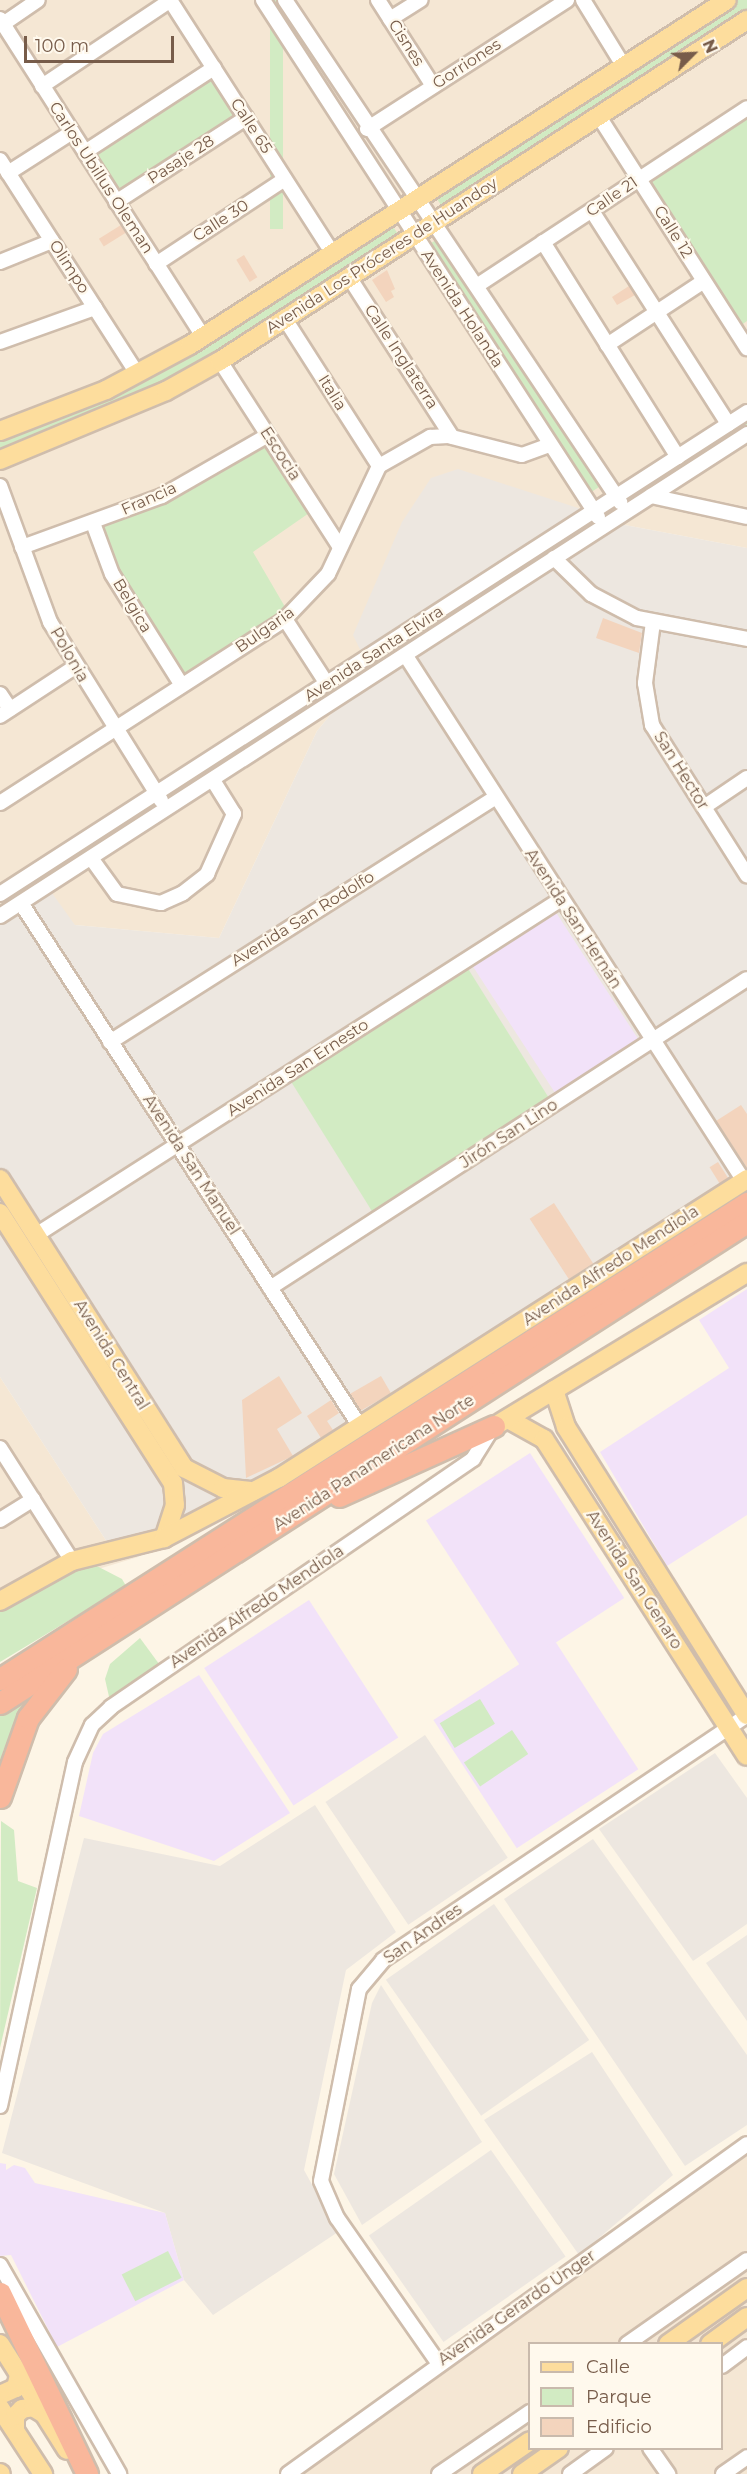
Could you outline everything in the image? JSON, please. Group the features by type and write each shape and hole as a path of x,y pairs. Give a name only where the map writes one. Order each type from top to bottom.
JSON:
{"highway":[{"name":"Avenida Panamericana Norte","path":"0,1679 9,1671 747,1203"},
{"name":"Avenida Panamericana Norte","path":"0,1703 747,1222"},
{"path":"304,1508 366,1486 501,1422"},
{"path":"0,1797 28,1718 77,1654"},
{"path":"7,2292 29,2371 85,2474"}],"main road":[{"name":"Avenida Los Próceres de Huandoy","path":"0,431 57,412 137,374 203,336 727,0"},
{"name":"Avenida Los Próceres de Huandoy","path":"0,460 156,396 220,361 747,20"},
{"name":"Avenida Central","path":"0,1179 36,1235 135,1408 176,1493 164,1538"},
{"name":"Avenida Alfredo Mendiola","path":"0,1600 72,1561 164,1538 253,1491 361,1428 746,1180"},
{"name":"Avenida Central","path":"0,1213 135,1408 184,1468 224,1488 253,1491"},
{"name":"Avenida Alfredo Mendiola","path":"501,1422 747,1273"},
{"name":"Avenida San Genaro","path":"554,1390 566,1427 747,1715"},
{"name":"Avenida San Genaro","path":"501,1422 544,1439 747,1755"},
{"path":"636,1584 656,1573"},
{"path":"669,2342 747,2288"},
{"path":"711,2342 747,2317"},
{"path":"0,2344 29,2371 44,2414 85,2474"},
{"path":"0,2395 16,2388 29,2371"},
{"path":"15,2430 15,2416 22,2409 33,2407 44,2414"},
{"path":"0,2408 43,2474"},
{"path":"482,2474 528,2442"},
{"path":"522,2474 556,2450"}],"street":[{"path":"1,21 38,0"},
{"path":"42,86 170,0"},
{"name":"Calle 65","path":"170,0 332,252"},
{"name":"Avenida Holanda","path":"264,0 398,212 415,234 604,525"},
{"name":"Avenida Holanda","path":"285,0 367,129 477,285 626,511"},
{"name":"Cisnes","path":"378,0 434,86"},
{"path":"390,19 421,0"},
{"name":"Gorriones","path":"367,129 567,0"},
{"path":"583,0 623,65"},
{"name":"Carlos Ubillus Oleman","path":"1,21 203,336"},
{"path":"85,152 214,68"},
{"name":"Calle 21","path":"477,285 747,108"},
{"name":"Calle 12","path":"597,115 704,281 741,327 747,348"},
{"name":"Pasaje 28","path":"116,202 246,118"},
{"path":"8,173 72,132"},
{"name":"Olimpo","path":"0,160 137,374"},
{"name":"Calle 30","path":"156,264 285,179"},
{"path":"592,210 729,424"},
{"path":"0,262 52,241"},
{"path":"543,242 678,457"},
{"name":"Calle Inglaterra","path":"350,277 452,437"},
{"path":"607,345 704,281"},
{"path":"0,342 95,308"},
{"name":"Italia","path":"285,319 379,466"},
{"name":"Escocia","path":"220,361 339,546"},
{"name":"Avenida Santa Elvira","path":"0,894 747,412"},
{"name":"Avenida Santa Elvira","path":"0,916 747,434"},
{"name":"Francia","path":"22,547 162,496 268,435"},
{"path":"379,466 430,437 452,437 522,455 550,444"},
{"name":"Bulgaria","path":"0,803 181,684 285,619 328,574 339,546 379,466"},
{"name":"Polonia","path":"0,486 50,622 114,730 167,809"},
{"path":"651,495 747,517"},
{"name":"Belgica","path":"93,523 112,574 181,684"},
{"path":"554,558 591,594 653,622 747,639"},
{"path":"285,619 327,684"},
{"name":"San Hector","path":"653,622 645,683 647,711 747,874"},
{"name":"Avenida San Hernán","path":"406,656 560,900 746,1180"},
{"path":"369,657 379,673"},
{"path":"0,694 5,712 75,667"},
{"path":"704,807 747,778"},
{"path":"91,858 117,894 161,903 183,893 207,874 234,814 213,780"},
{"name":"Avenida San Rodolfo","path":"110,1042 496,797"},
{"name":"Avenida San Ernesto","path":"36,1235 560,900"},
{"name":"Avenida San Manuel","path":"21,903 361,1428"},
{"name":"Jirón San Lino","path":"270,1288 747,979"},
{"name":"Avenida Alfredo Mendiola","path":"0,2106 75,1762 92,1725 111,1707 473,1459 501,1422"},
{"path":"0,1448 72,1561"},
{"path":"0,1520 33,1499"},
{"name":"San Andres","path":"439,2364 337,2218 321,2181 359,1989 382,1960 747,1715"},
{"name":"Avenida Gerardo Unger","path":"288,2474 747,2144"},
{"path":"628,2342 747,2260"},
{"path":"0,2265 7,2292 119,2474"},
{"path":"723,2365 747,2347"},
{"path":"439,2474 528,2413"},
{"path":"570,2474 603,2450"},
{"path":"651,2450 668,2474"},
{"path":"723,2474 747,2457"}],"shaded area":[{"path":"0,0 747,0 747,548 593,519 369,668 317,731 219,938 75,925 0,909"},
{"path":"458,469 578,508 593,519 747,548 747,1189 277,1487 138,1557 107,1542 0,1377 0,909 44,882 75,925 219,938 317,731 369,668 353,635 402,522 431,478"},
{"path":"555,911 638,1039 555,1093 472,965"},
{"path":"747,1289 747,1515 667,1566 600,1452 729,1368 699,1320"},
{"path":"0,1377 107,1542 138,1557 62,1580 0,1618"},
{"path":"530,1453 624,1598 520,1666 426,1521"},
{"path":"309,1600 398,1738 293,1806 204,1668"},
{"path":"555,1641 638,1769 517,1848 433,1720"},
{"path":"199,1675 290,1813 214,1861 79,1816 93,1753 103,1734"},
{"path":"425,1735 508,1858 408,1925 326,1802"},
{"path":"715,1753 747,1798 747,1924 693,1961 599,1829"},
{"path":"315,1805 396,1932 346,1970 304,2170 338,2232 213,2315 184,2280 165,2213 2,2153 84,1838 220,1866"},
{"path":"593,1839 747,2055 747,2125 685,2166 504,1899"},
{"path":"494,1904 589,2040 481,2116 386,1980"},
{"path":"747,1935 747,2021 706,1963"},
{"path":"381,1985 482,2142 362,2225 334,2174 372,2003"},
{"path":"592,2052 673,2175 579,2255 484,2120"},
{"path":"747,2143 747,2474 279,2474 505,2310"},
{"path":"491,2150 566,2256 444,2342 369,2235"},
{"path":"0,2163 6,2164 6,2170 14,2165 25,2168 35,2183 165,2213 184,2280 57,2347 11,2255 0,2256"}],"green space":[{"path":"270,0 283,0 283,229 270,229"},
{"path":"731,0 747,0 747,10 441,205 433,193"},
{"path":"212,75 241,117 124,199 95,157"},
{"path":"747,113 747,321 740,326 643,180"},
{"path":"389,221 398,234 165,383 0,451 0,436 66,415"},
{"path":"442,236 603,484 590,493 429,245"},
{"path":"747,416 747,427 633,500 630,495"},
{"path":"267,438 312,511 253,552 288,612 182,678 116,569 101,524"},
{"path":"467,967 551,1101 373,1212 289,1078"},
{"path":"91,1563 122,1579 126,1586 0,1662 0,1607 76,1565"},
{"path":"140,1638 162,1668 110,1701 105,1679 110,1664"},
{"path":"37,1690 4,1749 0,1762 0,1713"},
{"path":"480,1699 495,1724 455,1748 440,1723"},
{"path":"512,1730 528,1754 480,1786 464,1762"},
{"path":"1,1821 14,1830 18,1881 37,1888 0,2048"},
{"path":"168,2251 182,2278 135,2301 122,2275"}],"building":[{"path":"121,225 126,233 104,246 99,239"},
{"path":"244,255 257,277 250,282 236,260"},
{"path":"387,270 395,289 391,291 394,297 386,302 372,280"},
{"path":"629,286 635,295 617,305 612,297"},
{"path":"603,618 642,633 639,653 596,638"},
{"path":"741,1105 747,1114 747,1168 716,1121"},
{"path":"718,1162 728,1178 720,1183 710,1167"},
{"path":"554,1203 593,1263 569,1279 530,1219"},
{"path":"279,1376 302,1413 277,1429 293,1456 246,1478 242,1400"},
{"path":"381,1376 391,1393 360,1411 350,1394"},
{"path":"331,1400 339,1413 327,1421 333,1430 321,1438 307,1416"}]}
